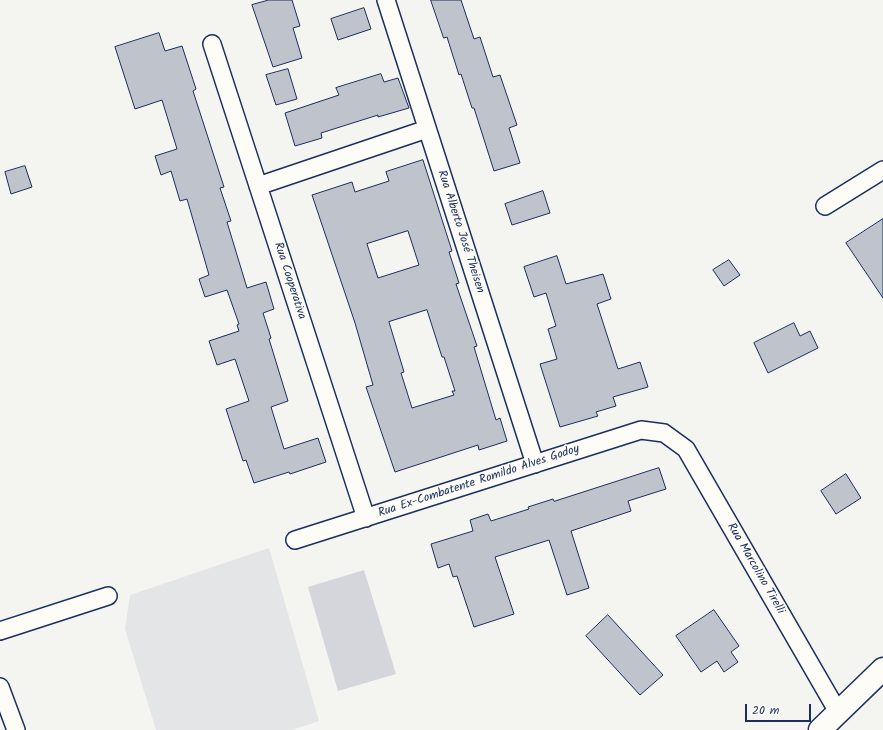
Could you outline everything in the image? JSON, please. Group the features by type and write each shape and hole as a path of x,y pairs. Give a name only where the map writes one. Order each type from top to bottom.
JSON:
{"street":[{"name":"Rua Alberto José Theisen","path":"386,0 535,464"},
{"name":"Rua Cooperativa","path":"212,44 366,518"},
{"path":"258,186 427,128"},
{"path":"826,206 883,170"},
{"name":"Rua Ex-Combatente Romildo Alves Godoy","path":"295,540 641,430 664,433"},
{"name":"Rua Marcolino Tirelli","path":"664,433 686,449 838,712"},
{"path":"0,631 108,596"},
{"path":"820,730 883,668"},
{"path":"0,687 16,730"}],"shaded area":[{"path":"269,548 319,721 292,730 156,730 125,629 130,595"},
{"path":"364,570 396,674 338,691 308,587"}],"building":[{"path":"269,0 292,0 300,26 293,28 302,58 273,67 252,5"},
{"path":"431,0 461,0 474,39 480,37 493,77 500,75 517,125 509,128 520,163 494,171 474,108 472,108 461,74 459,75 447,37 444,38"},
{"path":"364,8 371,29 338,40 331,19"},
{"path":"159,33 165,51 182,46 196,89 193,91 224,187 220,188 231,221 227,222 247,288 266,282 274,309 263,313 271,338 269,339 288,401 271,407 284,449 318,438 326,462 290,474 289,472 254,483 246,460 243,461 226,409 249,401 235,359 217,365 209,341 239,331 237,325 239,324 227,290 205,297 199,279 209,275 187,199 180,201 171,171 161,175 155,156 177,149 162,100 135,109 115,47"},
{"path":"288,69 297,99 276,105 266,75"},
{"path":"381,74 384,82 398,78 409,108 378,117 378,115 321,133 322,138 295,146 285,113 339,95 336,88"},
{"path":"423,160 452,251 449,252 459,283 456,284 477,346 474,347 496,420 500,418 507,441 479,450 478,445 395,472 366,387 373,385 355,323 312,195 352,182 355,192 389,181 386,172","holes":["408,231 419,265 378,278 367,244","427,310 455,391 452,391 454,395 412,408 401,373 404,372 389,322"]},
{"path":"25,166 32,187 11,194 5,172"},
{"path":"543,191 550,213 512,225 505,204"},
{"path":"883,219 883,298 846,243"},
{"path":"557,256 566,284 603,274 611,299 597,304 618,369 640,362 648,387 613,397 616,406 596,412 598,416 560,427 540,364 557,359 548,329 556,326 546,293 534,297 524,267"},
{"path":"729,260 740,275 724,286 713,270"},
{"path":"794,323 800,336 810,331 818,348 768,373 754,343"},
{"path":"659,468 666,489 628,501 631,511 571,531 589,588 567,595 549,540 495,557 514,614 474,627 457,576 453,577 449,564 438,568 431,544 473,531 470,520 488,514 491,521 529,509 528,507 553,499 554,501"},
{"path":"846,474 861,498 836,514 821,491"},
{"path":"714,610 739,646 731,652 738,662 724,672 717,661 701,672 676,636"},
{"path":"608,615 663,675 640,695 586,636"}]}
